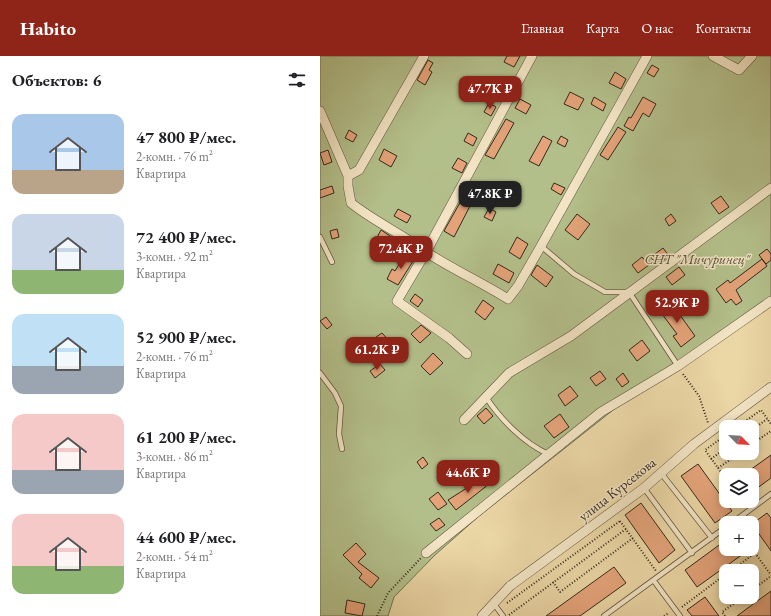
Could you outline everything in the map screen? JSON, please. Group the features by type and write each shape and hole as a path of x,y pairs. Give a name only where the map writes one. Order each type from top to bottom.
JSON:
{"street":[{"path":"348,176 359,170 424,56"},
{"path":"467,354 449,338 397,301 426,252 532,56"},
{"path":"320,111 348,176 351,203 368,216 406,238 444,264 482,282 508,299 518,286 542,246 647,56"},
{"path":"713,56 739,70 752,56"},
{"path":"464,420 509,373 571,336 771,188"},
{"path":"426,553 601,412 678,366 771,302"},
{"name":"улица Курсекова","path":"482,616 496,607 510,586 644,488 711,431 771,387"}],"lane":[{"path":"320,237 332,262"},
{"path":"542,246 574,274 605,292 629,292 678,366"},
{"path":"320,373 335,393 341,406 340,434 342,449"},
{"path":"486,397 492,407 511,427 548,454"},
{"path":"661,473 712,538"},
{"path":"644,488 692,553"},
{"path":"741,516 771,494"},
{"path":"604,616 719,532"},
{"path":"654,581 680,616"},
{"path":"496,607 503,616"}],"path":[{"path":"678,366 699,396 711,431"},
{"path":"747,420 761,410 771,424"},
{"path":"759,425 767,419"},
{"path":"759,439 771,431"},
{"path":"719,440 705,450 718,468 730,460"},
{"path":"711,459 719,453"},
{"path":"613,511 660,576"},
{"path":"496,607 620,520"},
{"path":"507,616 626,529"},
{"path":"553,582 560,592 633,538"},
{"path":"377,616 388,593 426,553"},
{"path":"740,564 751,556"},
{"path":"757,556 771,575 759,584"},
{"path":"676,611 719,579"},
{"path":"725,616 722,612 733,604"}],"green space":[{"name":"СНТ \"Мичуринец\"","path":"320,56 771,56 771,297 627,399 479,516 435,555 394,597 388,616 320,616"}],"building":[{"path":"507,56 520,56 514,67 504,62"},
{"path":"428,60 433,63 429,70 432,72 425,85 417,80"},
{"path":"652,65 659,69 654,77 647,73"},
{"path":"615,72 626,79 621,89 609,83"},
{"path":"570,92 584,99 578,110 564,104"},
{"path":"594,97 606,104 603,111 591,104"},
{"path":"643,97 656,104 649,117 643,113 633,131 624,126 629,117 631,118"},
{"path":"520,99 531,105 526,114 515,108"},
{"path":"489,103 496,107 491,116 484,112"},
{"path":"506,119 514,123 494,159 485,155"},
{"path":"618,127 626,132 608,160 600,155"},
{"path":"349,130 357,135 353,142 345,138"},
{"path":"468,133 477,138 473,146 464,141"},
{"path":"543,136 552,141 539,166 529,161"},
{"path":"561,136 568,140 565,147 557,143"},
{"path":"384,149 397,156 391,167 379,160"},
{"path":"328,150 332,162 324,165 320,153"},
{"path":"458,158 467,163 462,173 452,168"},
{"path":"554,183 565,188 561,195 551,189"},
{"path":"332,186 334,193 320,198 320,190"},
{"path":"721,196 729,207 719,214 711,203"},
{"path":"462,199 471,204 454,237 444,231"},
{"path":"489,208 496,212 492,221 484,217"},
{"path":"398,209 411,216 407,223 394,216"},
{"path":"577,214 590,224 578,240 565,230"},
{"path":"671,214 676,221 669,226 665,219"},
{"path":"337,229 339,237 332,239 330,231"},
{"path":"381,230 393,238 387,250 374,243"},
{"path":"517,237 528,244 520,259 509,252"},
{"path":"663,248 669,256 660,262 659,260 655,263 651,257"},
{"path":"767,249 771,254 771,260 766,264 759,255"},
{"path":"406,253 415,258 398,285 387,279 392,269 395,271"},
{"path":"642,257 649,265 638,273 632,265"},
{"path":"762,259 767,266 736,290 742,301 736,305 731,299 726,303 716,289 728,280 730,283"},
{"path":"498,264 514,273 509,283 493,274"},
{"path":"537,265 553,277 546,287 531,275"},
{"path":"679,267 685,275 672,285 666,277"},
{"path":"415,294 423,300 418,307 410,301"},
{"path":"483,300 494,308 485,320 475,312"},
{"path":"670,301 695,336 681,347 673,336 677,334 659,310"},
{"path":"326,317 332,325 327,329 320,321"},
{"path":"421,325 431,333 420,343 411,334"},
{"path":"382,333 391,343 380,354 375,349 362,358 357,350"},
{"path":"642,340 650,351 637,361 629,350"},
{"path":"433,353 443,363 430,375 421,366"},
{"path":"380,364 385,370 375,378 370,371"},
{"path":"600,371 606,379 596,386 590,378"},
{"path":"623,373 629,382 622,387 616,379"},
{"path":"570,386 578,396 565,406 558,395"},
{"path":"486,408 493,416 484,424 477,416"},
{"path":"560,414 569,427 554,438 544,426"},
{"path":"771,455 771,478 759,487 759,468 753,468"},
{"path":"423,457 428,464 422,469 417,462"},
{"path":"698,464 719,493 719,508 730,508 732,511 725,516 719,516 719,520 715,523 681,476"},
{"path":"484,477 489,484 456,510 448,500"},
{"path":"438,492 447,504 438,510 429,499"},
{"path":"641,503 675,550 659,563 625,515"},
{"path":"767,513 771,518 771,551 759,534 759,519"},
{"path":"439,518 445,525 436,531 430,524"},
{"path":"356,543 366,554 358,562 379,578 371,588 359,578 362,574 343,555"},
{"path":"719,545 719,556 740,556 729,564 719,564 719,571 697,587 685,570"},
{"path":"614,567 626,583 580,616 546,616"},
{"path":"771,591 771,616 737,616 753,604 759,604 759,600"},
{"path":"705,597 719,616 692,616 687,610"},
{"path":"347,600 365,604 362,616 345,613"}]}
